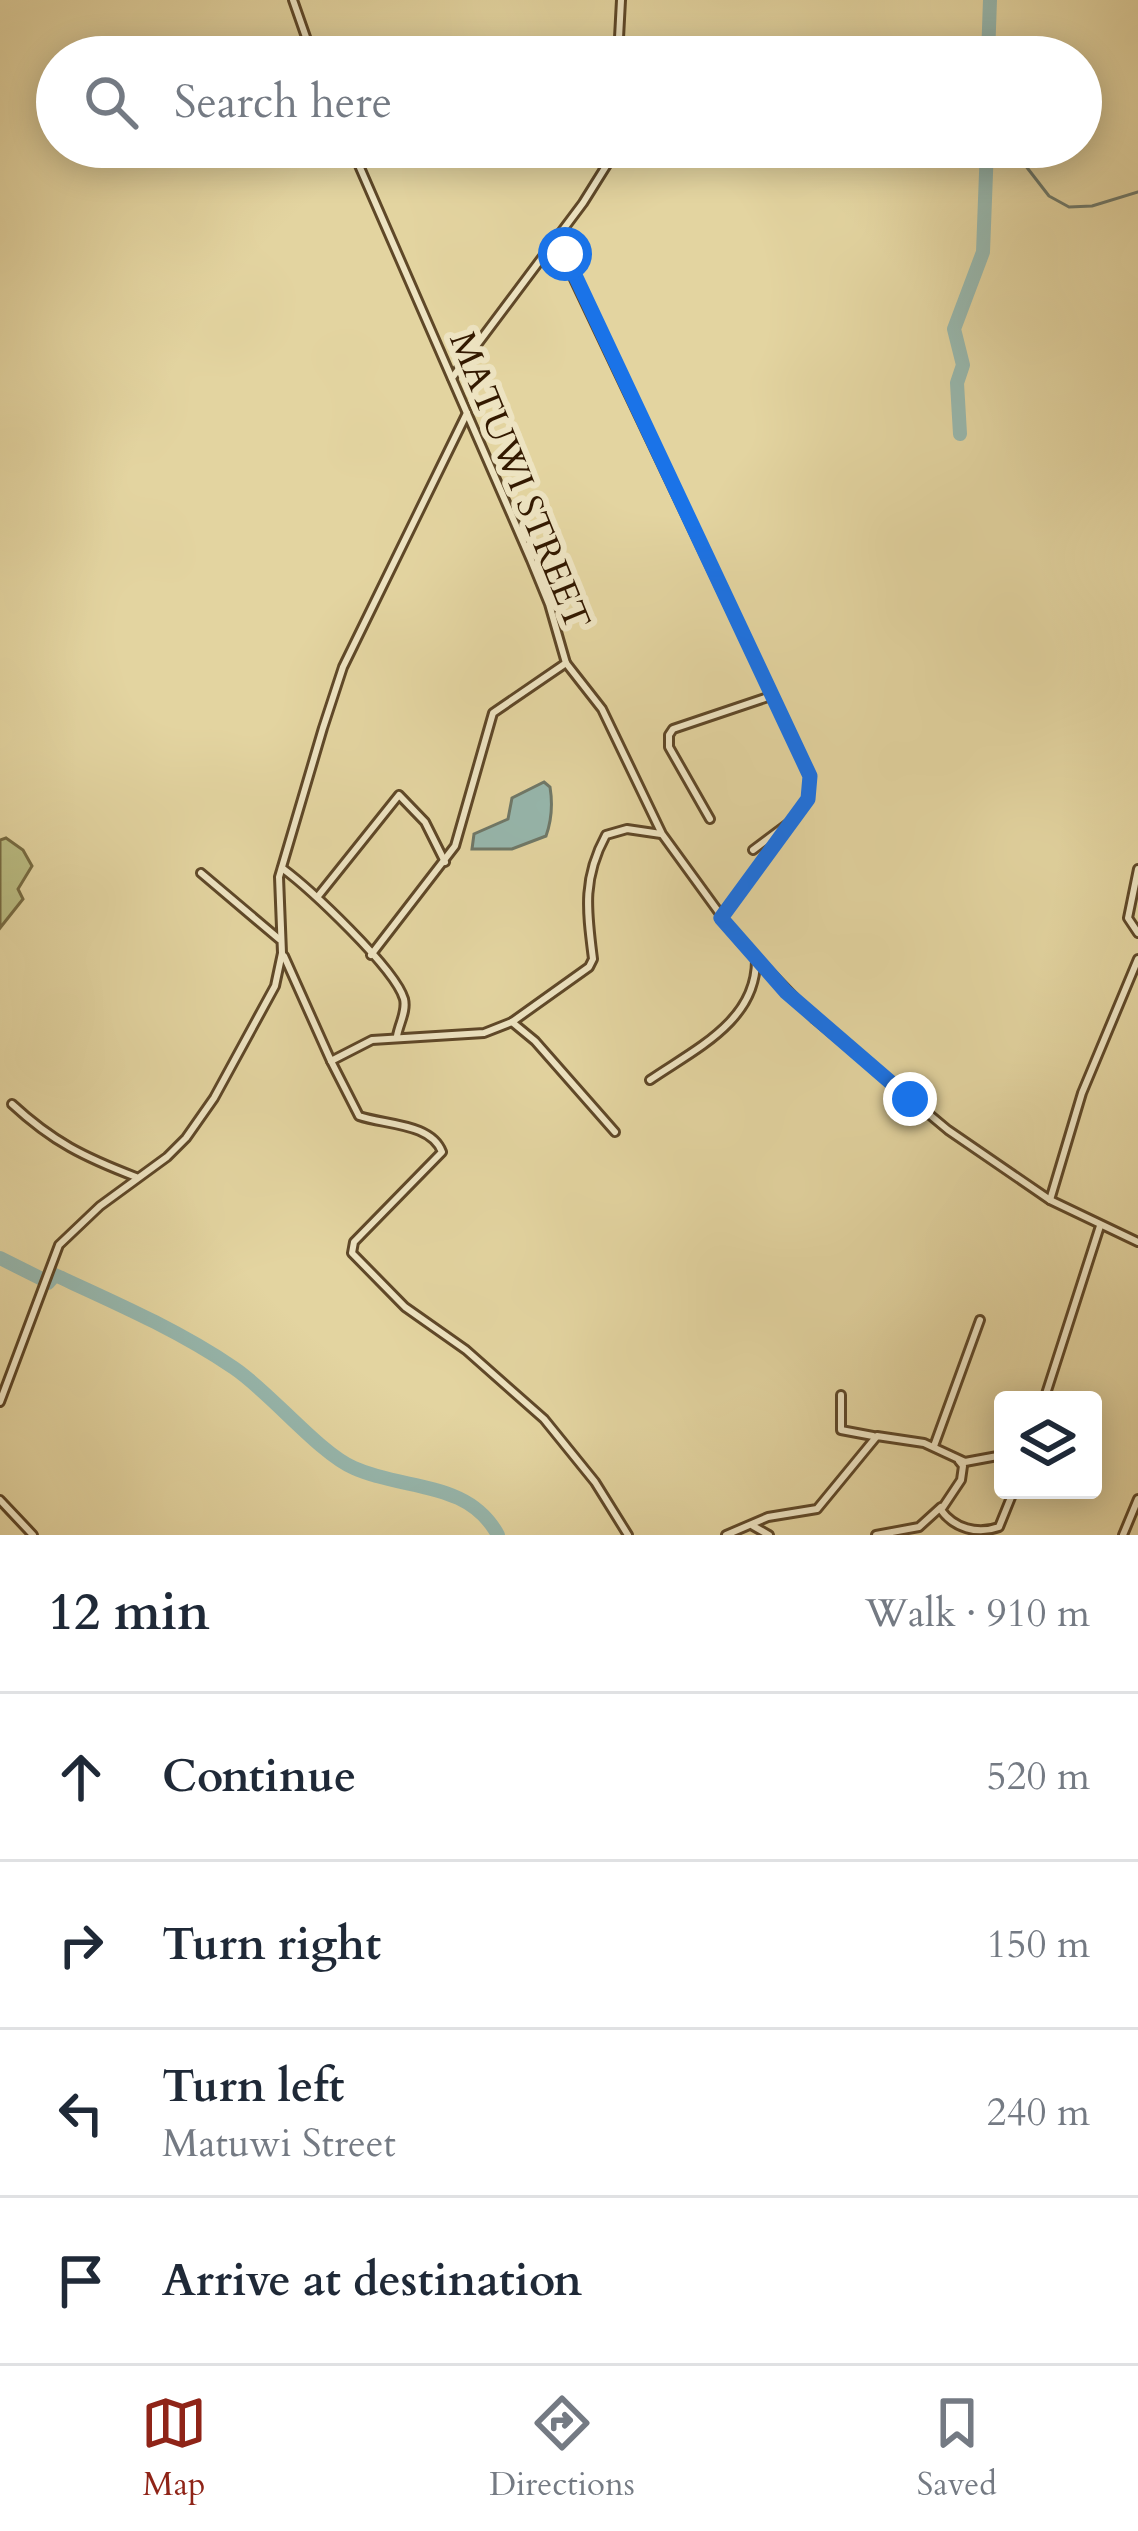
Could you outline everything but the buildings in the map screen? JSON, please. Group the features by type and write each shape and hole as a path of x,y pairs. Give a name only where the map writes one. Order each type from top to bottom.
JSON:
{"street":[{"path":"293,0 306,36"},
{"path":"619,36 621,0"},
{"name":"MATUWI STREET","path":"360,168 549,604 566,663 602,709 662,834 721,918 815,1019 988,1160 1050,1200 1138,1242"},
{"path":"452,378 605,168"},
{"path":"554,237 810,776 808,799 721,918"},
{"path":"467,413 343,667 281,867 279,939 359,1116 422,1131 440,1143 442,1152 354,1242 352,1253 405,1307 466,1350 544,1419 595,1481 628,1535"},
{"path":"371,956 445,862 466,811 494,713 566,663"},
{"path":"710,819 669,747 669,735 673,729 770,696"},
{"path":"319,896 399,795 425,822 445,862"},
{"path":"753,850 795,819"},
{"path":"331,1061 362,1044 397,1036 475,1035 512,1022 590,967 591,862 607,836 627,829 662,834"},
{"path":"281,867 319,896 404,997 397,1036"},
{"path":"1138,869 1128,918 1138,932"},
{"path":"201,873 279,939"},
{"path":"0,1402 58,1246 136,1177 167,1157 203,1115 275,986 282,952"},
{"path":"650,1080 717,1035 739,1013 753,985 756,959"},
{"path":"1050,1200 1082,1093 1138,959"},
{"path":"512,1022 535,1041 616,1132"},
{"path":"12,1104 44,1134 86,1160 136,1177"},
{"path":"1048,1391 1100,1226"},
{"path":"934,1446 980,1320"},
{"path":"841,1395 841,1430 934,1446 964,1466 942,1506 919,1527 876,1535"},
{"path":"726,1535 768,1517 817,1509 877,1436"},
{"path":"958,1461 994,1456"},
{"path":"1123,1535 1138,1498"},
{"path":"942,1506 944,1515 962,1527 990,1531 1001,1523 1011,1499"},
{"path":"0,1500 33,1535"},
{"path":"749,1525 769,1535"}],"green space":[{"path":"6,838 23,850 32,866 18,889 23,899 0,928 0,840"}],"water":[{"path":"544,782 550,787 551,800 546,836 512,849 472,849 474,834 508,819 512,798"}],"waterway":[{"path":"989,36 990,0"},
{"path":"960,434 957,383 963,365 954,329 983,252 986,168"},
{"path":"1027,168 1049,196 1069,207 1092,206 1138,192"},
{"path":"0,1258 42,1279"},
{"path":"48,1283 55,1275 191,1341 248,1379 340,1460 374,1475 453,1496 485,1517 498,1535"}],"route":[{"path":"565,254 810,776 808,799 721,918 786,992 910,1099"}]}
